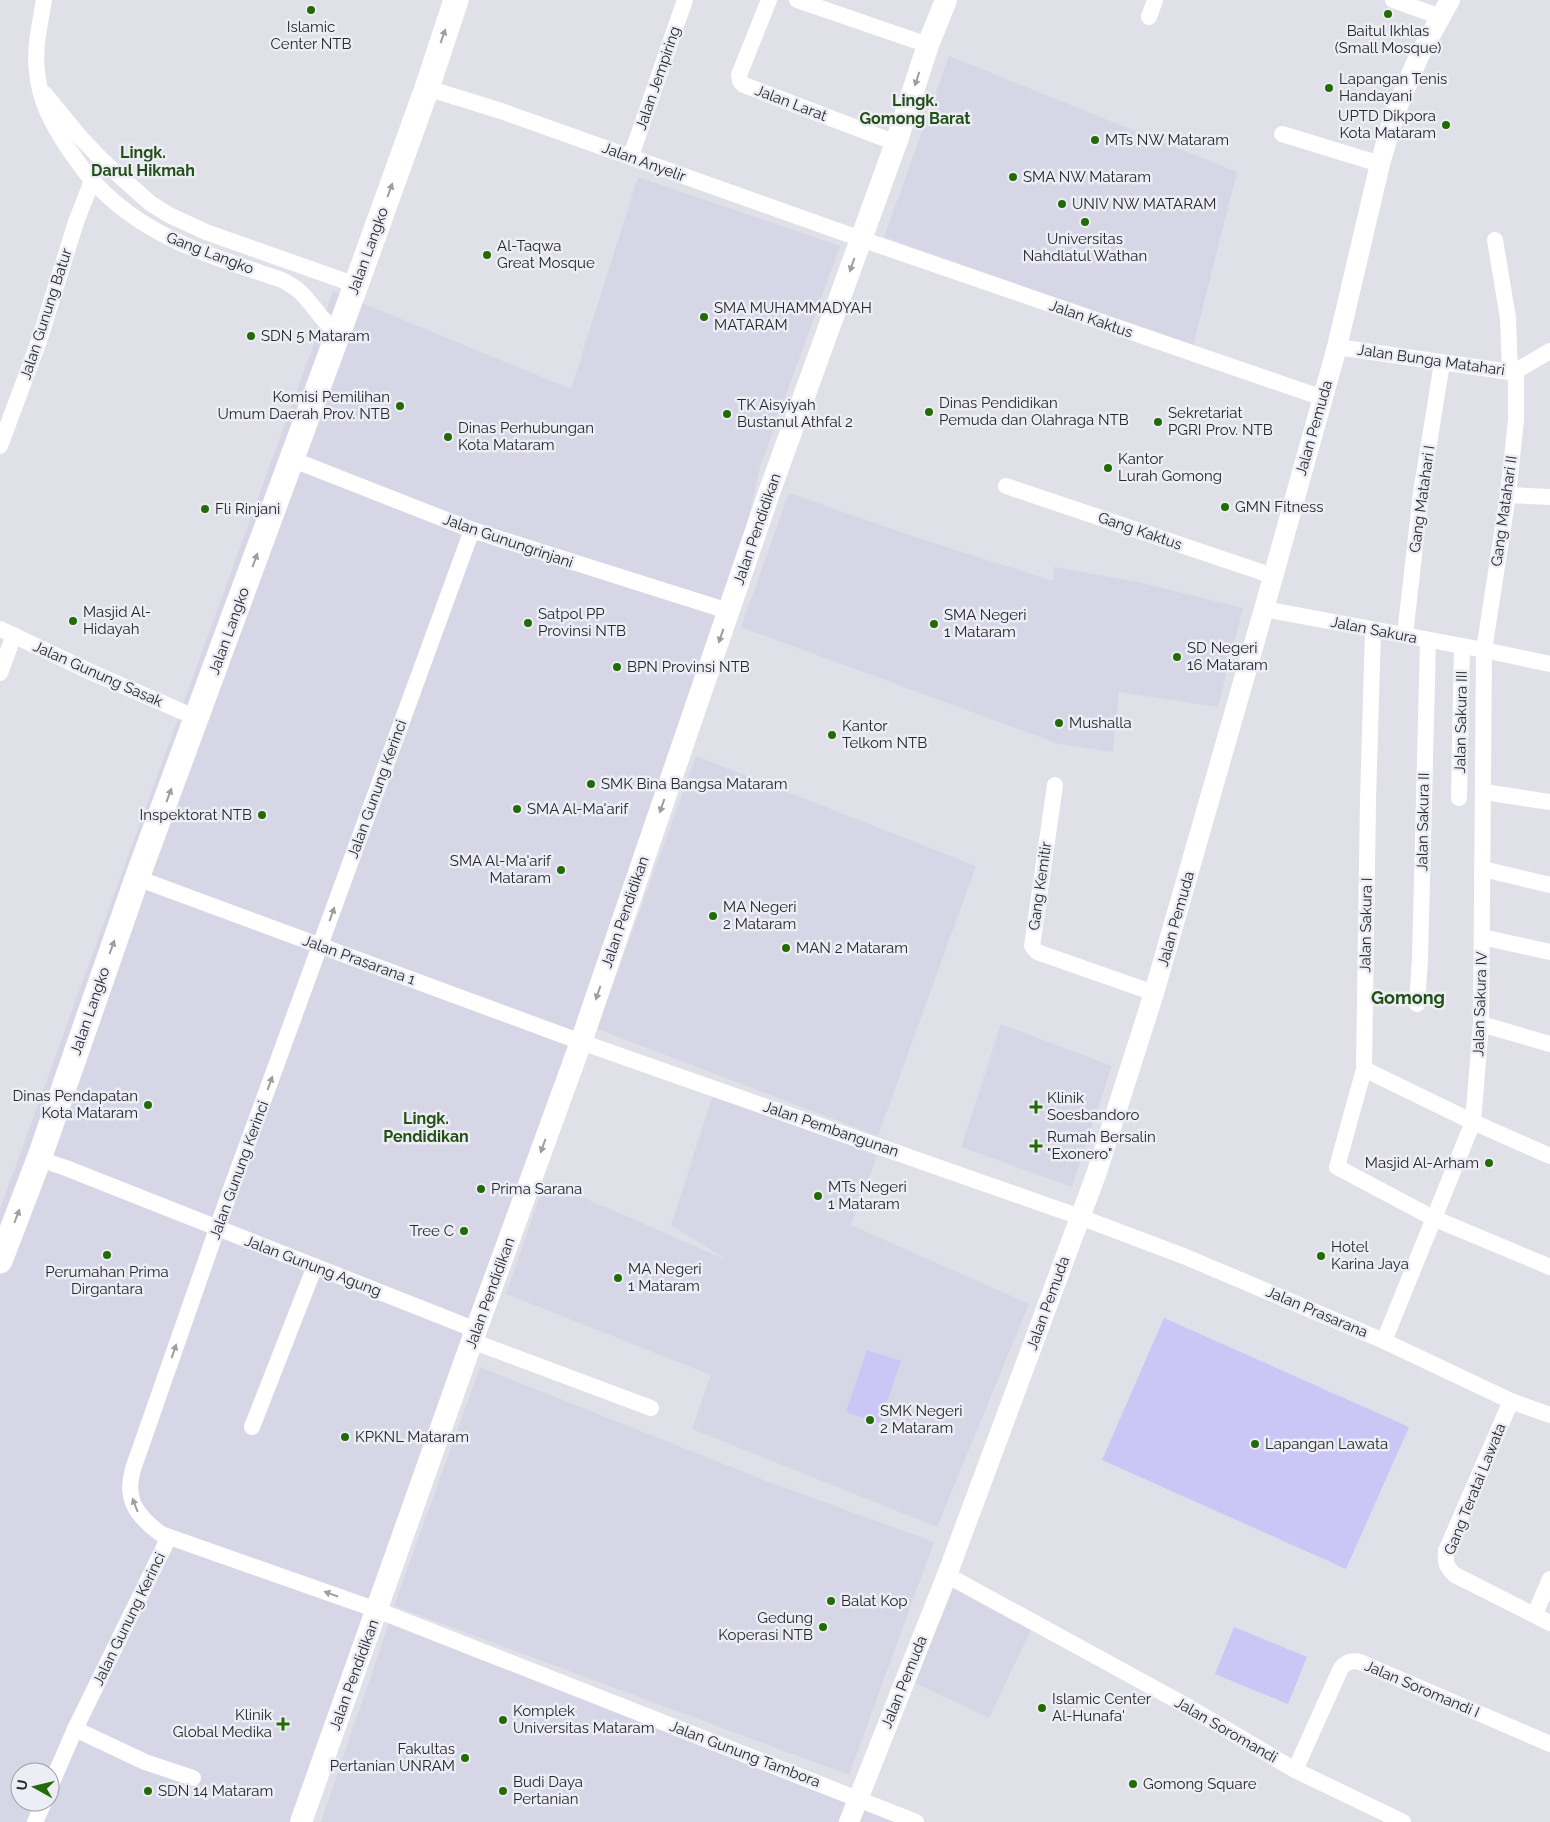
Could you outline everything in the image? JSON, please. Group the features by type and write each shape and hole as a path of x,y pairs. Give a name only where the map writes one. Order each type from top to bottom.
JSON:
{"main road":[{"name":"Jalan Langko","path":"0,1262 39,1159 137,878 356,285 427,88 456,0"},
{"name":"Jalan Pendidikan","path":"301,1822 474,1335 581,1042 773,481 896,143 928,45 946,0"}],"street":[{"name":"Gang Langko","path":"44,0 36,52 37,73 44,105 65,144 92,181 121,207 167,238 196,251 282,280 295,287 306,296 319,315 338,334"},
{"name":"Jalan Jempiring","path":"631,156 685,0"},
{"name":"Jalan Larat","path":"769,0 739,75 740,81 896,143"},
{"path":"796,0 928,45"},
{"path":"1149,17 1155,0"},
{"path":"1393,0 1445,9"},
{"name":"Jalan Pemuda","path":"849,1822 947,1575 1097,1172 1154,993 1264,609 1337,347 1380,164 1394,115 1419,56 1445,9"},
{"name":"Jalan Anyelir","path":"427,88 501,111 631,156 861,239"},
{"path":"40,89 92,149 150,203 169,215 206,232 356,285"},
{"path":"1282,134 1380,164"},
{"name":"Jalan Gunung Batur","path":"0,446 39,341 76,222 92,181"},
{"name":"Jalan Kaktus","path":"861,239 1322,398"},
{"name":"Gang Matahari II","path":"1484,650 1508,495 1516,420 1508,318 1495,240"},
{"name":"Jalan Bunga Matahari","path":"1337,347 1442,363 1513,371 1550,351"},
{"name":"Gang Matahari I","path":"1405,635 1421,493 1442,363"},
{"name":"Jalan Gunungrinjani","path":"291,459 472,530 728,611"},
{"name":"Gang Kaktus","path":"1006,486 1273,576"},
{"path":"1508,495 1550,497"},
{"name":"Jalan Gunung Kerinci","path":"60,1764 75,1729 169,1537 151,1527 137,1512 131,1494 131,1475 218,1228 472,530"},
{"name":"Jalan Sakura","path":"1264,609 1550,664"},
{"name":"Jalan Sakura I","path":"1373,630 1364,1069 1337,1167 1433,1218"},
{"path":"0,673 7,632"},
{"name":"Jalan Gunung Sasak","path":"7,632 93,673 197,718"},
{"name":"Jalan Sakura II","path":"1417,1004 1420,959 1428,640"},
{"name":"Jalan Sakura III","path":"1459,798 1462,646"},
{"name":"Jalan Sakura IV","path":"1384,1341 1473,1122 1480,1024 1484,792 1484,650"},
{"name":"Gang Kemitir","path":"1055,785 1032,946 1037,952 1154,993"},
{"path":"1484,792 1550,802"},
{"path":"1483,869 1550,885"},
{"name":"Jalan Prasarana 1","path":"137,878 581,1042"},
{"path":"1482,937 1550,952"},
{"path":"1480,1024 1550,1044"},
{"name":"Jalan Pembangunan","path":"581,1042 1080,1217"},
{"path":"1364,1069 1473,1122 1550,1156"},
{"name":"Jalan Gunung Agung","path":"39,1159 315,1266 474,1335 651,1408"},
{"name":"Jalan Prasarana","path":"1080,1217 1186,1257 1384,1341 1511,1401 1550,1415"},
{"path":"1433,1218 1550,1267"},
{"path":"252,1427 315,1266"},
{"name":"Gang Teratai Lawata","path":"1511,1401 1446,1551 1445,1560 1448,1568 1455,1574 1535,1614"},
{"name":"Jalan Gunung Tambora","path":"169,1537 377,1610 916,1822"},
{"name":"Jalan Soromandi","path":"947,1575 1185,1705 1295,1770 1403,1822"},
{"path":"1550,1580 1535,1614 1550,1623"},
{"name":"Jalan Soromandi I","path":"1295,1770 1342,1668 1345,1664 1352,1661 1360,1662 1550,1744"},
{"path":"75,1729 146,1762 193,1778"}],"shaded area":[{"name":"UNIV NW MATARAM","path":"949,56 1237,172 1193,347 884,237"},
{"path":"638,177 840,246 760,467 729,603 297,1822 0,1822 0,1209 333,291 571,389"},
{"name":"SMA Negeri 1 Mataram","path":"789,493 912,536 1053,581 1054,567 1138,582 1243,608 1218,707 1119,692 1113,752 1059,744 741,627"},
{"name":"MAN 2 Mataram","path":"696,756 976,866 878,1136 597,1029"},
{"name":"Klinik Soesbandoro","path":"1001,1024 1112,1066 1072,1187 961,1147"},
{"path":"713,1095 877,1156 851,1225 1029,1304 937,1527 692,1429 711,1375 506,1294 545,1181 727,1260 671,1225"},
{"name":"Lapangan Lawata","path":"1164,1318 1409,1427 1346,1569 1102,1460"},
{"path":"867,1350 901,1361 880,1423 846,1412"},
{"path":"480,1367 769,1482 934,1542 849,1775 394,1606"},
{"path":"953,1589 1031,1630 989,1718 913,1682"},
{"name":"Komplek Universitas Mataram","path":"391,1617 906,1822 321,1822"},
{"path":"1234,1627 1307,1657 1288,1704 1215,1674"}],"place":[{"name":"Islamic Center NTB","path":"311,10"},
{"name":"Baitul Ikhlas (Small Mosque)","path":"1388,14"},
{"name":"Lapangan Tenis Handayani","path":"1329,88"},
{"name":"UPTD Dikpora Kota Mataram","path":"1446,125"},
{"name":"MTs NW Mataram","path":"1095,140"},
{"name":"SMA NW Mataram","path":"1013,177"},
{"name":"UNIV NW MATARAM","path":"1062,204"},
{"name":"Universitas Nahdlatul Wathan","path":"1085,222"},
{"name":"Al-Taqwa Great Mosque","path":"487,255"},
{"name":"SMA MUHAMMADYAH MATARAM","path":"704,317"},
{"name":"SDN 5 Mataram","path":"251,336"},
{"name":"Komisi Pemilihan Umum Daerah Prov. NTB","path":"400,406"},
{"name":"Dinas Pendidikan Pemuda dan Olahraga NTB","path":"929,412"},
{"name":"TK Aisyiyah Bustanul Athfal 2","path":"727,414"},
{"name":"Sekretariat PGRI Prov. NTB","path":"1158,422"},
{"name":"Dinas Perhubungan Kota Mataram","path":"448,437"},
{"name":"Kantor Lurah Gomong","path":"1108,468"},
{"name":"GMN Fitness","path":"1225,507"},
{"name":"Fli Rinjani","path":"205,509"},
{"name":"Masjid Al- Hidayah","path":"73,621"},
{"name":"Satpol PP Provinsi NTB","path":"528,623"},
{"name":"SMA Negeri 1 Mataram","path":"934,624"},
{"name":"SD Negeri 16 Mataram","path":"1177,657"},
{"name":"BPN Provinsi NTB","path":"617,667"},
{"name":"Mushalla","path":"1059,723"},
{"name":"Kantor Telkom NTB","path":"832,735"},
{"name":"SMK Bina Bangsa Mataram","path":"591,784"},
{"name":"SMA Al-Ma'arif","path":"517,809"},
{"name":"Inspektorat NTB","path":"262,815"},
{"name":"SMA Al-Ma'arif Mataram","path":"561,870"},
{"name":"MA Negeri 2 Mataram","path":"713,916"},
{"name":"MAN 2 Mataram","path":"786,948"},
{"name":"Dinas Pendapatan Kota Mataram","path":"148,1105"},
{"name":"Klinik Soesbandoro","path":"1036,1107"},
{"name":"Rumah Bersalin \"Exonero\"","path":"1036,1146"},
{"name":"Masjid Al-Arham","path":"1489,1163"},
{"name":"Prima Sarana","path":"481,1189"},
{"name":"MTs Negeri 1 Mataram","path":"818,1196"},
{"name":"Tree C","path":"464,1231"},
{"name":"Perumahan Prima Dirgantara","path":"107,1255"},
{"name":"Hotel Karina Jaya","path":"1321,1256"},
{"name":"MA Negeri 1 Mataram","path":"618,1278"},
{"name":"SMK Negeri 2 Mataram","path":"870,1420"},
{"name":"KPKNL Mataram","path":"345,1437"},
{"name":"Lapangan Lawata","path":"1255,1444"},
{"name":"Balat Kop","path":"831,1601"},
{"name":"Gedung Koperasi NTB","path":"823,1627"},
{"name":"Islamic Center Al-Hunafa'","path":"1042,1708"},
{"name":"Komplek Universitas Mataram","path":"503,1720"},
{"name":"Klinik Global Medika","path":"283,1724"},
{"name":"Fakultas Pertanian UNRAM","path":"465,1758"},
{"name":"Gomong Square","path":"1133,1784"},
{"name":"SDN 14 Mataram","path":"148,1791"},
{"name":"Budi Daya Pertanian","path":"503,1791"}],"district":[{"name":"Lingk. Gomong Barat","path":"915,109"},
{"name":"Lingk. Darul Hikmah","path":"143,161"},
{"name":"Gomong","path":"1408,997"},
{"name":"Lingk. Pendidikan","path":"426,1127"}]}
